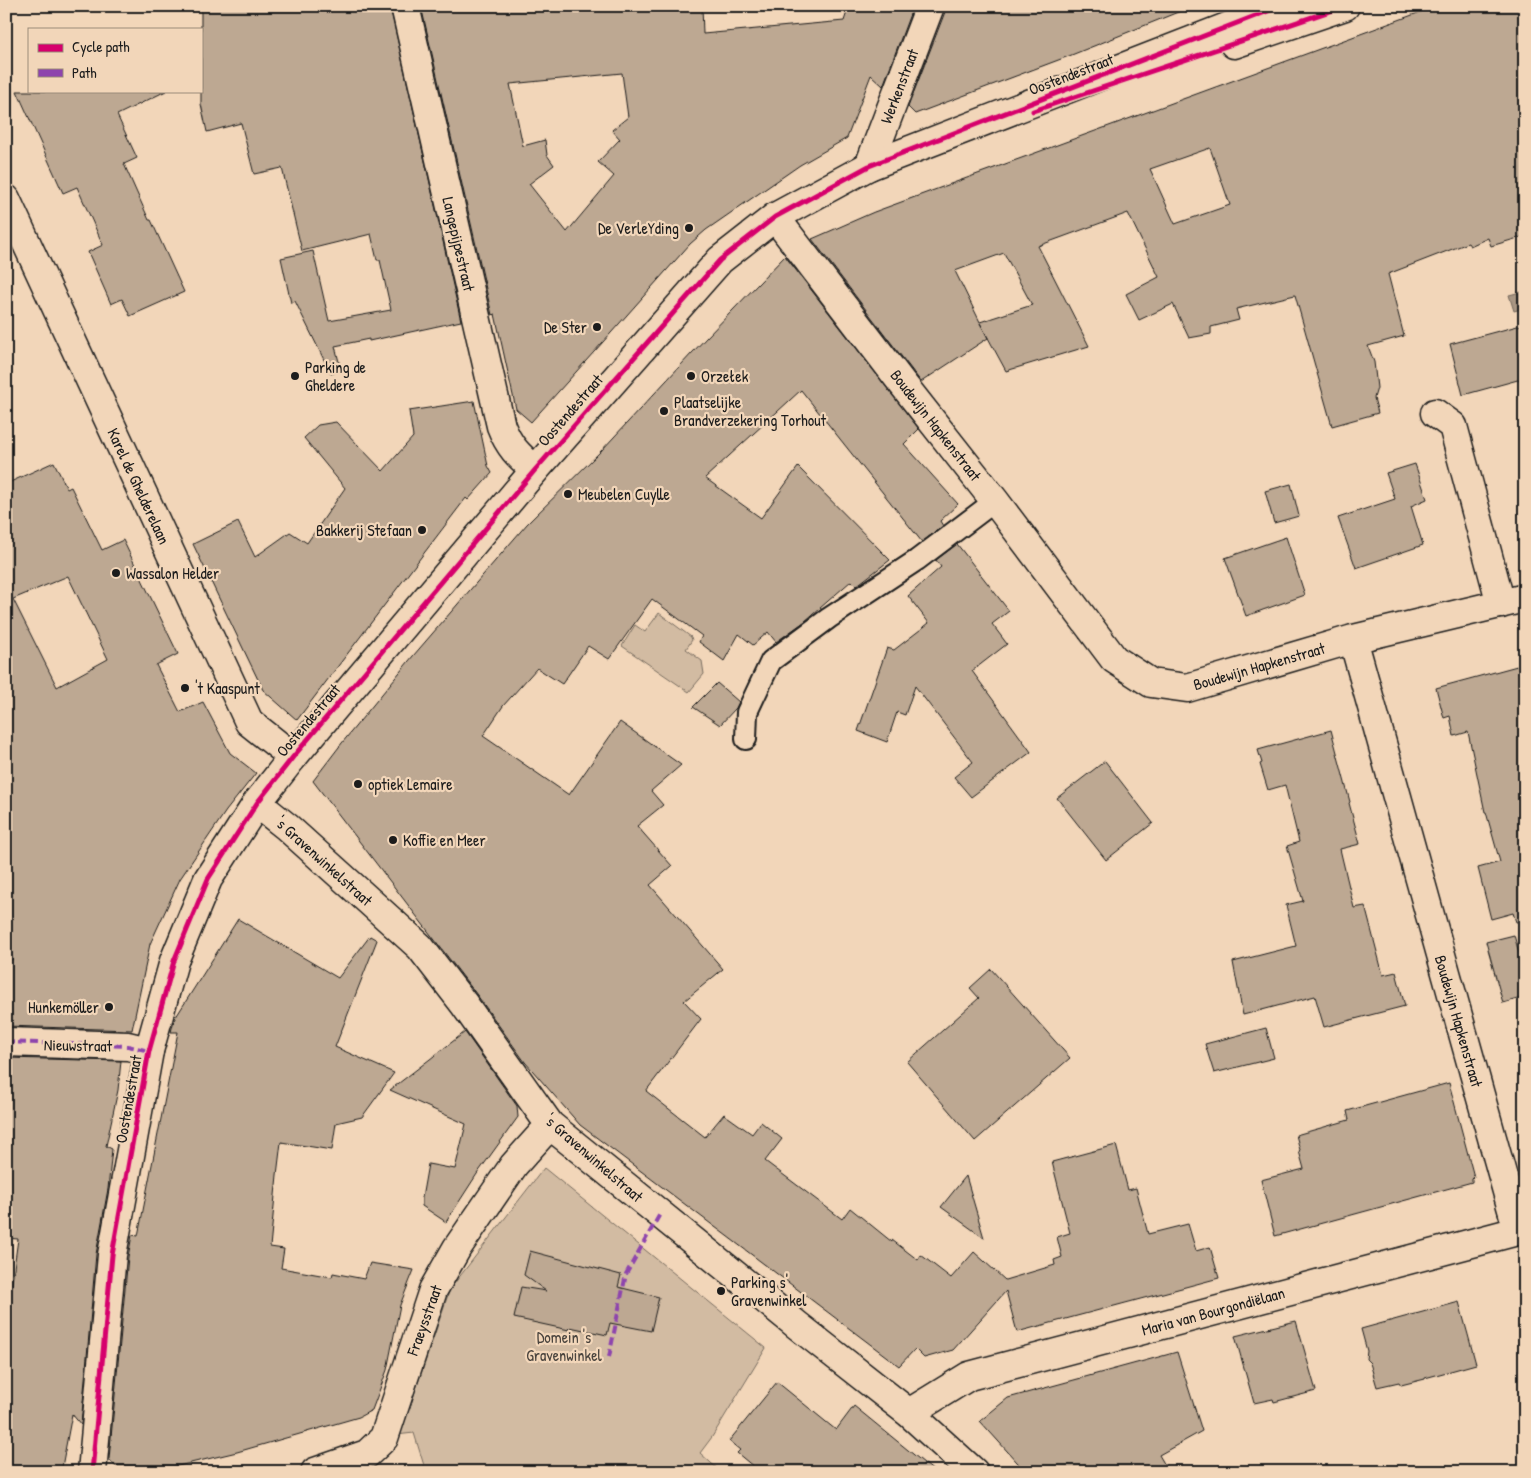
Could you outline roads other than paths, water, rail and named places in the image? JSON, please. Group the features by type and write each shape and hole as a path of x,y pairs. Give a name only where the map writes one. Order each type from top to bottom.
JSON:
{"street":[{"name":"Langepijpestraat","path":"405,6 501,426 506,440 513,450 534,470"},
{"name":"Werkenstraat","path":"870,166 930,6"},
{"name":"Oostendestraat","path":"92,1472 112,1255 149,1051 174,961 208,879 257,803 293,757 534,470 720,260 775,217 870,166 1282,6"},
{"name":"Oostendestraat","path":"870,166 1345,6"},
{"name":"Karel de Ghelderelaan","path":"6,198 249,722 293,757"},
{"name":"Boudewijn Hapkenstraat","path":"775,217 995,501 1114,659 1151,683 1188,688 1353,639 1521,1230"},
{"path":"1353,639 1513,601 1453,426 1435,413"},
{"name":"'s Gravenwinkelstraat","path":"257,803 287,827 420,947 464,1004 550,1125 909,1413 974,1472"},
{"name":"Nieuwstraat","path":"6,1042 128,1046 149,1051"},
{"name":"Fraeysstraat","path":"315,1472 367,1454 384,1438 433,1290 457,1248 514,1165 550,1125"},
{"name":"Maria van Bourgondiëlaan","path":"909,1413 969,1376 1521,1230"}],"lane":[{"path":"746,739 747,712 771,661 829,618 917,560 995,501"}],"place":[{"name":"De VerleYding","path":"689,228"},
{"name":"De Ster","path":"597,327"},
{"name":"Parking de Gheldere","path":"295,376"},
{"name":"Orzełek","path":"691,376"},
{"name":"Plaatselijke Brandverzekering Torhout","path":"664,411"},
{"name":"Meubelen Cuylle","path":"568,494"},
{"name":"Bakkerij Stefaan","path":"422,530"},
{"name":"Wassalon Helder","path":"116,573"},
{"name":"'t Kaaspunt","path":"185,688"},
{"name":"optiek Lemaire","path":"358,784"},
{"name":"Koffie en Meer","path":"393,840"},
{"name":"Hunkemöller","path":"109,1007"},
{"name":"Parking s' Gravenwinkel","path":"721,1291"}],"park label":[{"name":"Domein 's Gravenwinkel","path":"564,1346"}]}
